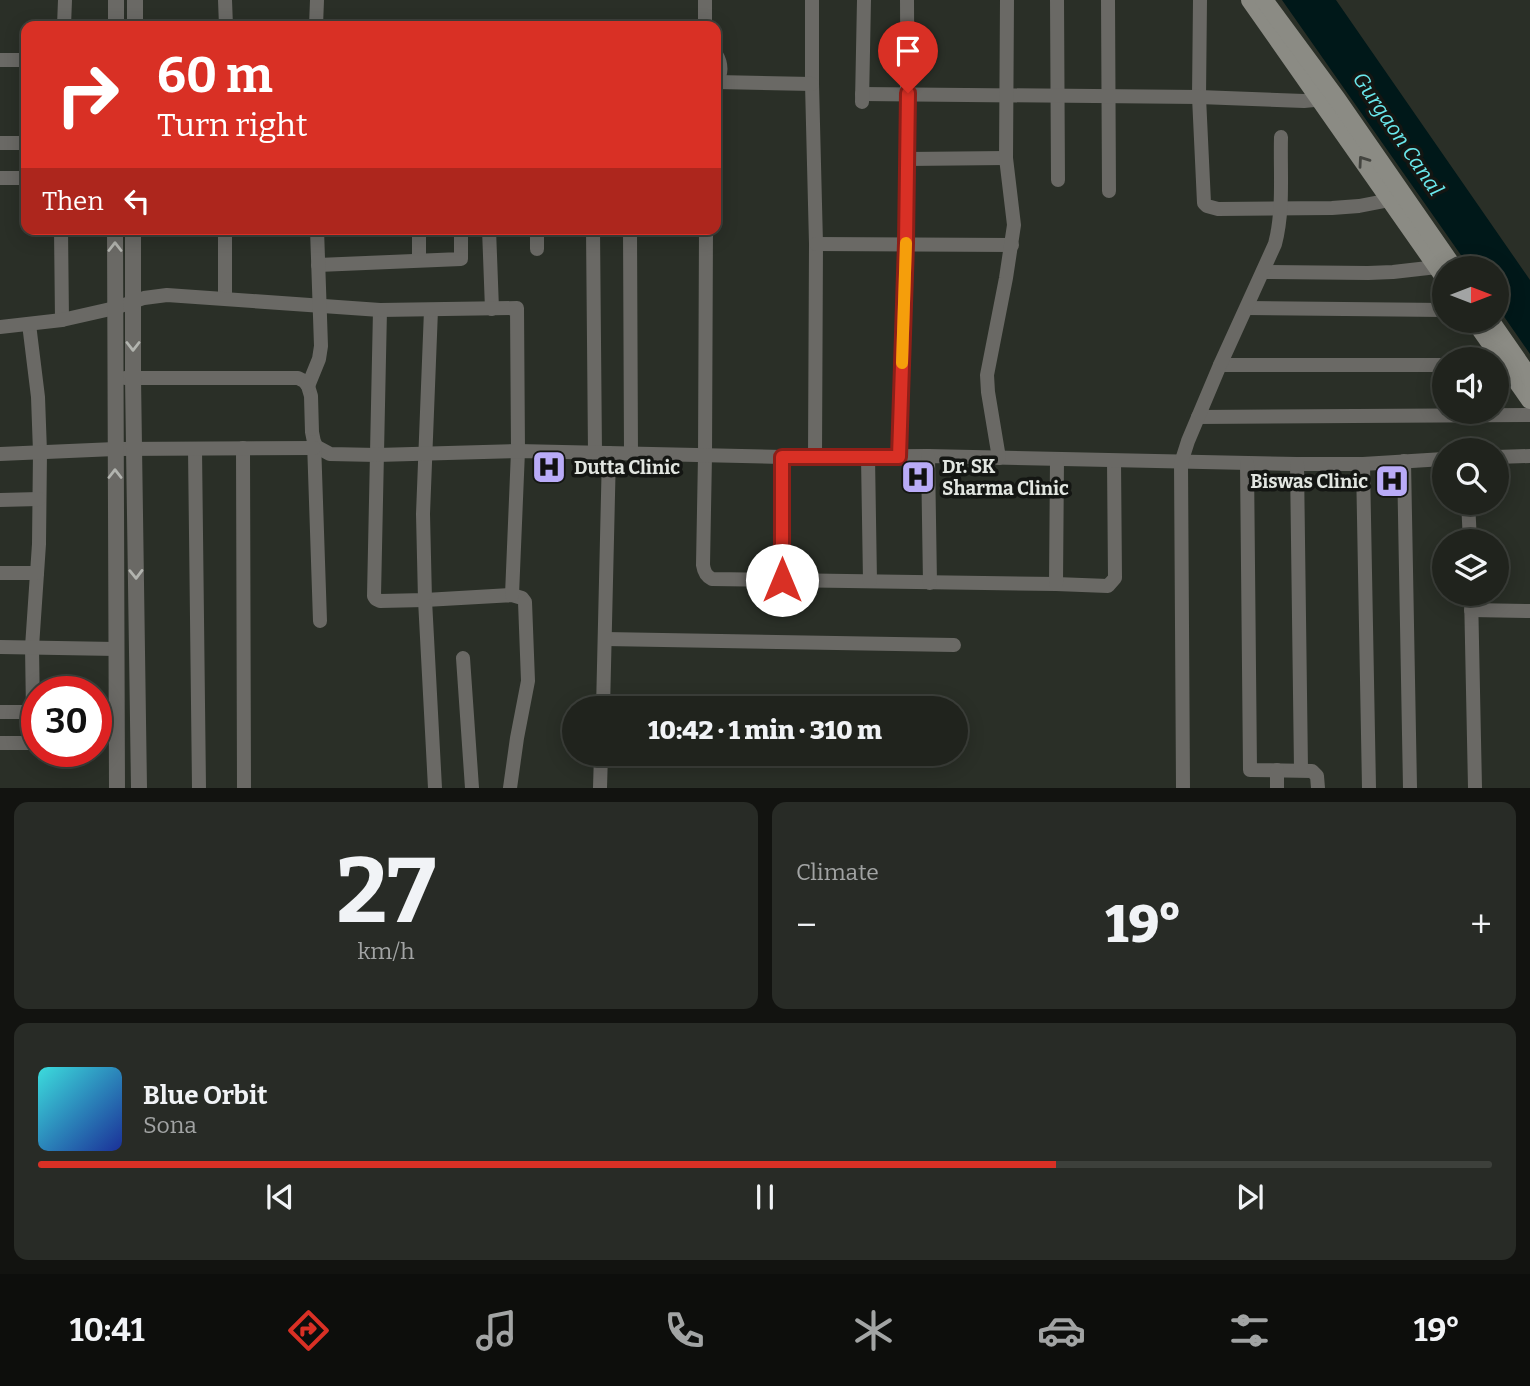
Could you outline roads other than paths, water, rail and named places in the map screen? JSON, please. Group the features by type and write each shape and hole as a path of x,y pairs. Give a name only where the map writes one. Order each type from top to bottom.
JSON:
{"main road":[{"path":"1250,0 1324,93 1435,256"},
{"path":"1264,0 1390,200 1434,256"},
{"path":"1499,333 1530,378"},
{"path":"1509,374 1530,400"}],"street":[{"path":"64,21 65,0"},
{"path":"116,0 116,21"},
{"path":"135,0 135,21"},
{"path":"225,0 226,21"},
{"path":"316,21 317,0"},
{"path":"705,0 705,21"},
{"path":"813,0 815,456"},
{"path":"864,0 862,98 908,93 1310,101 1324,93"},
{"path":"899,457 906,243 907,0"},
{"path":"999,458 987,375 1012,245 1014,214 1006,158 1007,0"},
{"path":"1057,0 1058,180"},
{"path":"1108,0 1109,191"},
{"path":"1200,0 1199,97 1204,203 1218,209 1339,208 1390,200"},
{"path":"0,60 21,60"},
{"path":"721,83 812,84"},
{"path":"1183,788 1181,463 1220,365 1278,235 1281,137"},
{"path":"0,143 21,143"},
{"path":"907,159 1006,158"},
{"path":"0,178 21,178"},
{"path":"61,235 62,320"},
{"path":"115,235 117,788"},
{"path":"133,235 139,788"},
{"path":"225,235 225,298"},
{"path":"308,386 319,359 321,346 317,235"},
{"path":"419,235 419,260"},
{"path":"318,265 461,259 461,235"},
{"path":"489,235 492,309"},
{"path":"537,235 537,249"},
{"path":"593,235 602,453 603,696"},
{"path":"630,235 631,454"},
{"path":"706,235 703,565 705,574 712,579 1108,586 1114,581 1114,461"},
{"path":"816,244 1012,245"},
{"path":"1263,272 1432,271"},
{"path":"0,327 62,320 115,308 144,298 167,295 380,310 517,308 518,451 512,595"},
{"path":"1247,308 1432,310"},
{"path":"380,310 374,596 380,601 512,595 525,602 528,681 510,788"},
{"path":"432,310 423,514 435,788"},
{"path":"29,324 38,397 40,452 34,676"},
{"path":"1220,365 1432,365"},
{"path":"115,379 298,378 304,381 311,396 320,621"},
{"path":"1198,417 1530,415"},
{"path":"0,454 314,445 330,454 377,455 518,451 1058,460 1091,455 1114,461 1297,464 1363,464 1432,460"},
{"path":"243,448 244,788"},
{"path":"195,449 200,788"},
{"path":"928,456 930,583"},
{"path":"1509,457 1530,456"},
{"path":"782,457 782,580"},
{"path":"868,457 870,581"},
{"path":"1056,584 1058,460"},
{"path":"1404,461 1410,788"},
{"path":"1247,463 1250,770 1308,770 1315,773 1318,788"},
{"path":"1297,464 1301,770"},
{"path":"1363,464 1369,788"},
{"path":"0,500 39,499"},
{"path":"0,573 37,573"},
{"path":"1471,606 1475,788"},
{"path":"1471,610 1530,611"},
{"path":"605,639 954,645"},
{"path":"0,647 116,649"},
{"path":"463,658 472,788"},
{"path":"0,712 21,712"},
{"path":"0,743 21,743"},
{"path":"600,788 601,766"},
{"path":"1277,770 1277,788"}],"water":[{"name":"Gurgaon Canal","path":"1282,0 1336,0 1530,280 1530,354 1509,324 1509,256 1462,256"}],"place":[{"name":"Dutta Clinic","path":"549,467"},
{"name":"Dr. SK Sharma Clinic","path":"918,477"},
{"name":"Biswas Clinic","path":"1392,481"}]}
